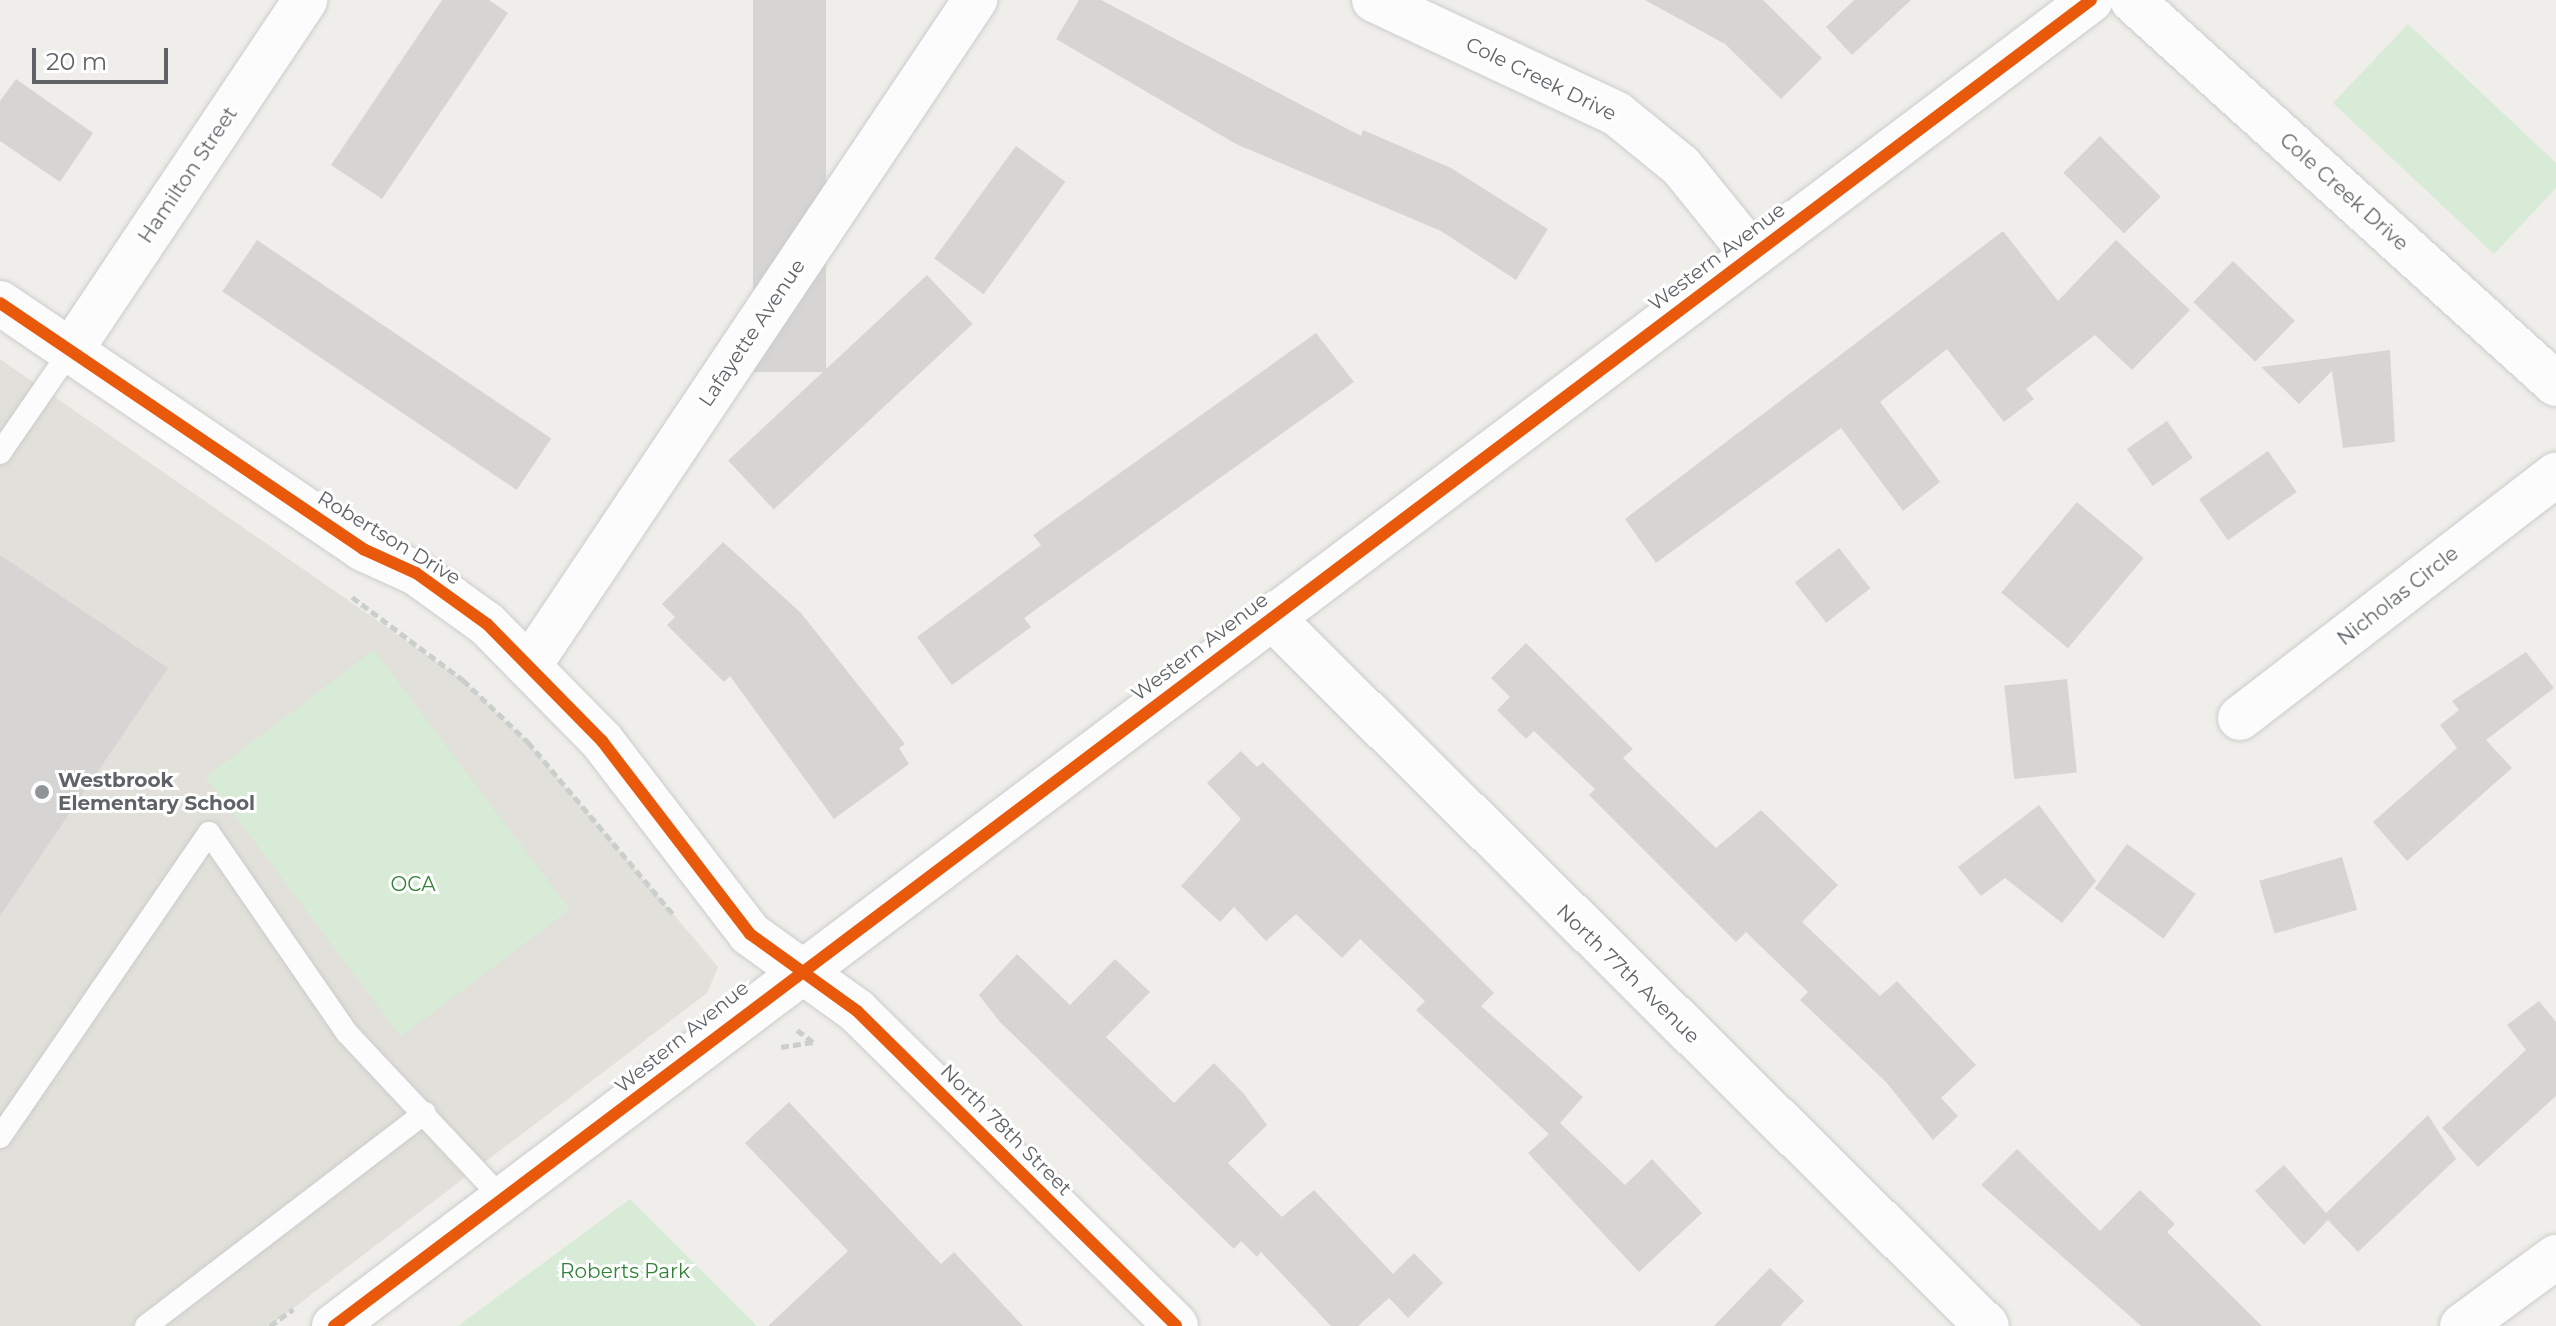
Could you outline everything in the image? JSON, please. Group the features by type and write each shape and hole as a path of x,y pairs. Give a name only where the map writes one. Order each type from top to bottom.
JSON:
{"street":[{"name":"Hamilton Street","path":"71,350 305,0"},
{"name":"Lafayette Avenue","path":"529,666 975,0"},
{"name":"Cole Creek Drive","path":"1374,0 1617,114 1681,166 1753,255"},
{"name":"Western Avenue","path":"334,1326 2091,0"},
{"name":"Cole Creek Drive","path":"2132,0 2556,384"},
{"name":"Robertson Drive","path":"0,303 363,549 416,573 487,624 602,741 750,934 801,971"},
{"name":"Nicholas Circle","path":"2240,718 2556,475"},
{"name":"North 77th Avenue","path":"1272,618 1987,1326"},
{"name":"North 78th Street","path":"801,971 857,1011 1176,1326"},
{"path":"2462,1326 2556,1257"}],"lane":[{"path":"0,453 71,350"},
{"path":"3,1125 209,833 347,1033 503,1199"},
{"path":"146,1326 425,1113"}],"path":[{"path":"339,589 463,680 528,742 678,920"}],"shaded area":[{"path":"0,359 463,680 528,742 718,967 707,993 270,1326 0,1326"}],"green space":[{"path":"2408,24 2556,163 2556,188 2494,254 2333,103"},
{"name":"OCA","path":"374,650 570,910 401,1037 205,777"},
{"name":"Roberts Park","path":"630,1199 757,1326 458,1326"}],"building":[{"path":"442,0 489,0 508,13 382,199 331,165"},
{"path":"753,0 826,0 826,372 753,372"},
{"path":"1079,0 1101,0 1361,136 1363,130 1451,168 1548,229 1516,280 1441,231 1236,144 1056,39"},
{"path":"1645,0 1763,0 1822,58 1781,99 1725,44"},
{"path":"1854,0 1911,0 1852,55 1826,27"},
{"path":"16,79 93,133 60,182 0,141 0,101"},
{"path":"2100,136 2161,197 2124,234 2063,173"},
{"path":"1016,146 1065,182 984,294 934,258"},
{"path":"2003,231 2058,301 2116,240 2190,310 2132,370 2095,335 2026,389 2034,399 2004,422 1947,349 1880,402 1940,482 1903,511 1841,428 1656,563 1625,519"},
{"path":"257,240 551,439 517,490 222,291"},
{"path":"2233,261 2295,321 2255,362 2193,302"},
{"path":"927,275 973,324 774,510 728,461"},
{"path":"1316,333 1354,382 1024,618 1031,627 952,685 917,637 1041,545 1033,535"},
{"path":"2390,350 2395,442 2343,448 2332,371 2299,404 2261,367"},
{"path":"2167,421 2193,458 2153,486 2127,449"},
{"path":"2268,451 2297,492 2228,540 2199,499"},
{"path":"2077,502 2144,558 2068,648 2001,592"},
{"path":"723,542 801,613 905,744 899,748 909,764 834,819 730,676 724,682 667,625 675,617 662,604"},
{"path":"1839,548 1870,588 1826,623 1795,582"},
{"name":"Westbrook Elementary School","path":"0,555 168,668 0,916"},
{"path":"1526,643 1633,749 1623,758 1716,848 1761,810 1838,885 1802,922 1880,996 1897,981 1976,1065 1941,1098 1958,1116 1933,1140 1886,1082 1800,1000 1808,992 1746,932 1736,942 1589,795 1595,789 1534,731 1526,739 1497,710 1510,697 1491,678"},
{"path":"2526,652 2554,688 2486,740 2512,768 2407,861 2373,822 2457,748 2440,725 2459,710 2452,701"},
{"path":"2067,679 2077,772 2014,779 2004,686"},
{"path":"1241,751 1257,767 1263,762 1494,993 1481,1006 1583,1097 1560,1123 1625,1185 1652,1159 1702,1213 1639,1272 1528,1153 1549,1134 1416,1010 1425,1001 1360,939 1342,958 1296,914 1266,941 1234,907 1220,922 1181,886 1241,819 1207,783"},
{"path":"2039,805 2096,881 2062,923 2005,878 1981,896 1958,867"},
{"path":"2127,844 2196,894 2163,938 2095,888"},
{"path":"2342,857 2357,910 2274,934 2259,881"},
{"path":"1017,954 1070,1005 1115,959 1150,992 1106,1037 1174,1103 1214,1063 1244,1094 1267,1125 1228,1163 1282,1217 1314,1190 1393,1274 1414,1253 1443,1283 1408,1318 1389,1298 1358,1326 1331,1326 1261,1252 1257,1257 1241,1241 1234,1249 1000,1022 979,995"},
{"path":"2539,1001 2556,1022 2556,1096 2478,1167 2442,1128 2526,1050 2507,1025"},
{"path":"789,1102 941,1264 954,1252 1023,1326 768,1326 848,1251 745,1143"},
{"path":"2428,1115 2456,1159 2358,1252 2328,1220 2304,1245 2255,1191 2284,1165 2326,1213"},
{"path":"2017,1149 2100,1231 2140,1190 2175,1224 2167,1232 2262,1326 2141,1326 1981,1185"},
{"path":"1770,1268 1804,1301 1780,1326 1714,1326"}],"cycle path":[{"path":"334,1326 2091,0"},
{"path":"0,303 363,549 416,573 487,624 602,741 750,934 857,1011 1176,1326"}],"place":[{"name":"Westbrook Elementary School","path":"42,792"}]}
